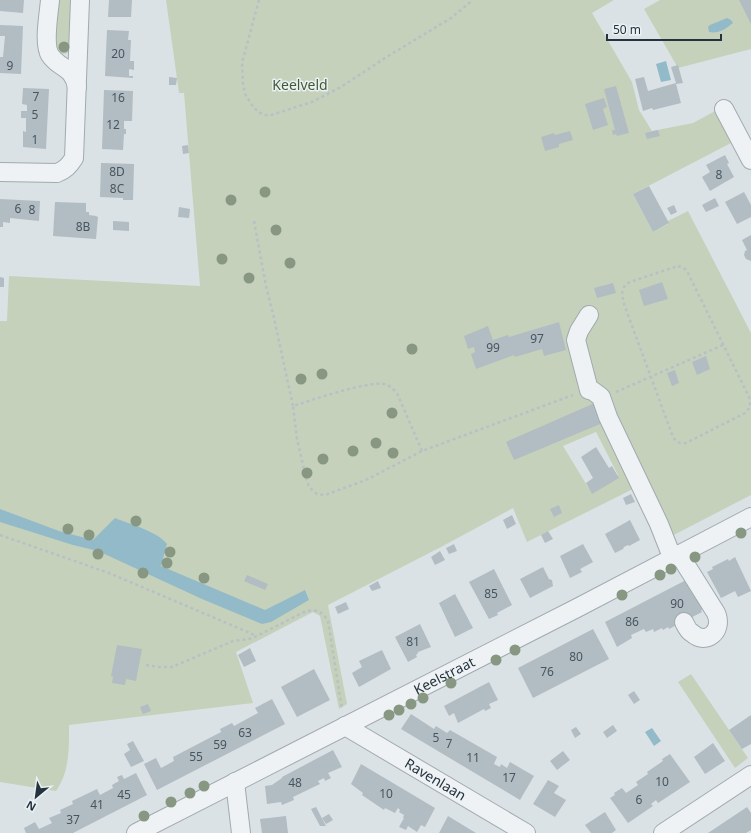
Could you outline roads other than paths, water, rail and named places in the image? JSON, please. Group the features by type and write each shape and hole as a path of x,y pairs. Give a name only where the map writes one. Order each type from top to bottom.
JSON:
{"street":[{"path":"50,0 47,46 49,54 54,60 72,73 76,80 77,88"},
{"path":"0,172 57,173 70,165 74,158 80,0"},
{"path":"724,109 751,160"},
{"path":"589,315 579,331 576,340 595,394 612,424 659,524 676,555 716,613 719,623 718,628 711,636 702,638 692,634 684,622"},
{"name":"Keelstraat","path":"136,833 577,608 751,517"},
{"name":"Ravenlaan","path":"345,726 526,833"},
{"path":"663,833 751,775"},
{"path":"235,782 241,833"}],"water":[{"path":"727,18 733,23 722,30 709,32 708,27 710,25"},
{"path":"666,61 671,80 661,82 656,64"},
{"path":"0,509 59,531 93,540 115,518 157,535 167,544 161,566 265,610 305,590 309,600 271,622 262,624 202,599 98,551 73,545 0,522"},
{"path":"652,728 661,741 654,746 645,732"}],"park label":[{"name":"Keelveld","path":"300,85"}]}
